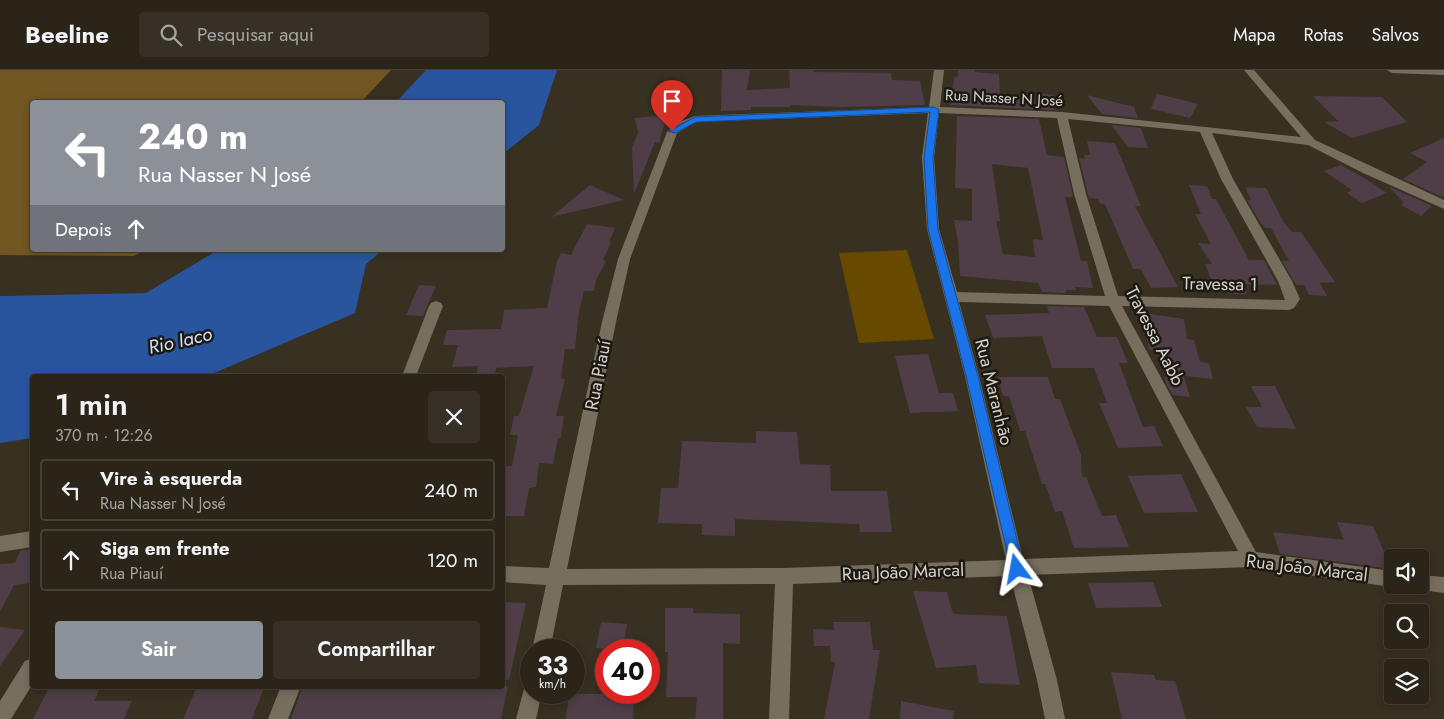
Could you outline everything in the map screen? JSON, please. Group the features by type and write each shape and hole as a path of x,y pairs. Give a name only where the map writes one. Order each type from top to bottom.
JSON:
{"street":[{"name":"Rua Maranhão","path":"939,70 928,158 933,229 972,376 1017,569 1047,680 1055,719"},
{"path":"1249,70 1311,142 1444,205"},
{"path":"1392,70 1444,72"},
{"name":"Rua Nasser N José","path":"695,119 934,110 1062,115 1311,142"},
{"name":"Travessa Aabb","path":"1062,115 1080,194 1113,301 1251,559"},
{"name":"Rua Piauí","path":"544,639 558,577 609,322 624,259 672,131 695,119"},
{"name":"Travessa 1","path":"950,298 1288,305 1293,299 1227,179 1204,129"},
{"path":"410,374 436,306"},
{"path":"0,544 30,539"},
{"name":"Rua João Marcal","path":"505,574 558,577 784,576 1251,559 1384,578"},
{"path":"780,719 784,576"},
{"path":"1429,584 1444,585"},
{"path":"0,719 30,671"},
{"path":"278,719 290,689"},
{"path":"526,719 529,704"}],"shaded area":[{"path":"0,70 391,70 363,100 30,100 30,252 141,252 134,256 0,255"},
{"path":"907,250 934,339 859,343 839,253"}],"water":[{"path":"426,70 557,70 539,125 505,152 505,100 398,100"},
{"name":"Rio Iaco","path":"215,252 381,252 366,264 355,313 212,374 30,374 30,438 0,443 0,296 146,293"}],"building":[{"path":"722,70 750,70 747,90 790,88 789,70 891,73 892,80 920,81 925,105 841,107 790,105 790,107 751,107 751,110 721,111"},
{"path":"958,70 975,70 975,72 999,74 1000,95 1034,99 1036,109 950,105 954,77 958,77"},
{"path":"1038,93 1054,95 1054,110 1038,109"},
{"path":"1157,94 1198,104 1190,118 1151,109"},
{"path":"1087,95 1134,107 1138,118 1102,114"},
{"path":"1313,96 1382,97 1407,122 1352,138 1324,122 1338,121"},
{"path":"667,115 659,143 655,142 634,194 632,147 638,133 635,118"},
{"path":"957,116 1039,119 1047,155 1064,157 1073,197 1065,197 1081,261 1087,261 1093,288 1075,287 1076,290 1066,290 1066,293 1042,292 1038,283 960,276 958,241 954,220 972,221 972,189 955,188","holes":["992,164 1028,168 1043,240 1033,239 1035,257 1003,254 996,221 1000,221"]},
{"path":"1111,125 1141,128 1148,148 1128,147"},
{"path":"1444,138 1444,195 1442,197 1403,179 1427,162 1410,153"},
{"path":"1087,141 1115,143 1141,206 1135,206 1178,287 1151,288 1141,269 1133,269 1105,204 1100,204 1098,199 1089,198 1079,158 1085,159 1084,155 1090,155"},
{"path":"1341,165 1387,193 1362,203 1347,193 1352,190 1324,171"},
{"path":"590,185 624,200 551,217"},
{"path":"1189,185 1207,186 1212,199 1216,199 1249,260 1264,260 1277,285 1243,284 1247,295 1216,292 1205,264 1212,264 1198,243 1211,244 1195,214 1201,214"},
{"path":"1245,187 1266,188 1283,221 1292,232 1301,232 1335,282 1320,283 1327,296 1309,295 1304,285 1296,285 1282,261 1289,261 1271,228 1265,228 1247,200 1251,200"},
{"path":"1390,188 1432,206 1421,216 1401,205 1404,202"},
{"path":"587,224 615,228 609,242 611,243 603,260 606,261 596,280 594,291 584,291 579,311 575,349 565,349 561,378 565,379 556,416 564,416 561,438 558,438 553,464 539,463 536,487 529,488 524,516 505,516 505,466 512,466 518,435 510,435 514,416 519,416 534,366 496,368 495,374 476,374 478,366 452,367 458,345 443,345 447,330 501,329 504,310 547,308 557,261 561,253 571,255"},
{"path":"419,285 436,286 423,316 406,315"},
{"path":"1047,306 1084,307 1097,337 1117,337 1128,363 1119,363 1143,427 1154,426 1163,446 1118,448 1099,403 1107,403 1094,368 1052,368 1042,336 993,338 985,315 1049,313"},
{"path":"1150,314 1184,319 1187,339 1194,340 1200,362 1209,363 1213,379 1184,376 1190,397 1173,395 1167,386 1158,351 1149,350 1146,333 1153,334"},
{"path":"928,354 939,393 953,393 958,411 910,413 895,356"},
{"path":"998,377 1048,377 1055,399 1060,399 1081,455 1082,477 1086,477 1102,516 1116,515 1129,547 1074,548 1062,511 1055,512 1045,484 1042,484 1025,431 1020,431 1009,396 1003,396"},
{"path":"1251,386 1275,386 1296,429 1257,427 1246,407 1262,407"},
{"path":"756,431 797,432 800,464 830,465 831,491 887,491 892,532 860,532 859,524 735,519 735,536 702,535 702,524 658,523 661,488 678,488 682,441 756,443"},
{"path":"1181,474 1198,512 1144,513 1128,476"},
{"path":"1337,522 1373,526 1384,552 1384,568 1280,554 1273,532 1344,540"},
{"path":"30,549 30,583 14,585 0,612 0,564 15,563 20,551"},
{"path":"1153,582 1162,607 1096,608 1088,583"},
{"path":"913,591 947,592 953,614 1007,616 1020,685 979,683 976,665 936,668"},
{"path":"505,602 526,603 509,680 505,679"},
{"path":"665,608 693,608 694,613 740,614 740,644 723,643 723,719 695,719 697,697 666,697 668,652 665,652"},
{"path":"601,622 627,624 625,639 598,639"},
{"path":"833,622 870,622 873,650 880,650 869,719 824,719 835,662 831,662 830,646 814,646 813,629 834,630"},
{"path":"0,627 25,630 0,666"},
{"path":"1111,672 1154,675 1156,680 1175,681 1186,719 1122,719"},
{"path":"505,686 508,686 501,719 291,719 302,689 505,689"},
{"path":"48,689 100,689 94,701 132,701 124,719 33,719"},
{"path":"196,689 264,689 252,719 183,719"},
{"path":"585,694 595,694 595,704 634,704 633,719 566,719 568,704 585,704"},
{"path":"901,701 954,711 953,719 900,719"}],"route":[{"path":"672,131 695,119 934,110 928,158 933,229 972,376 1017,569"}]}
